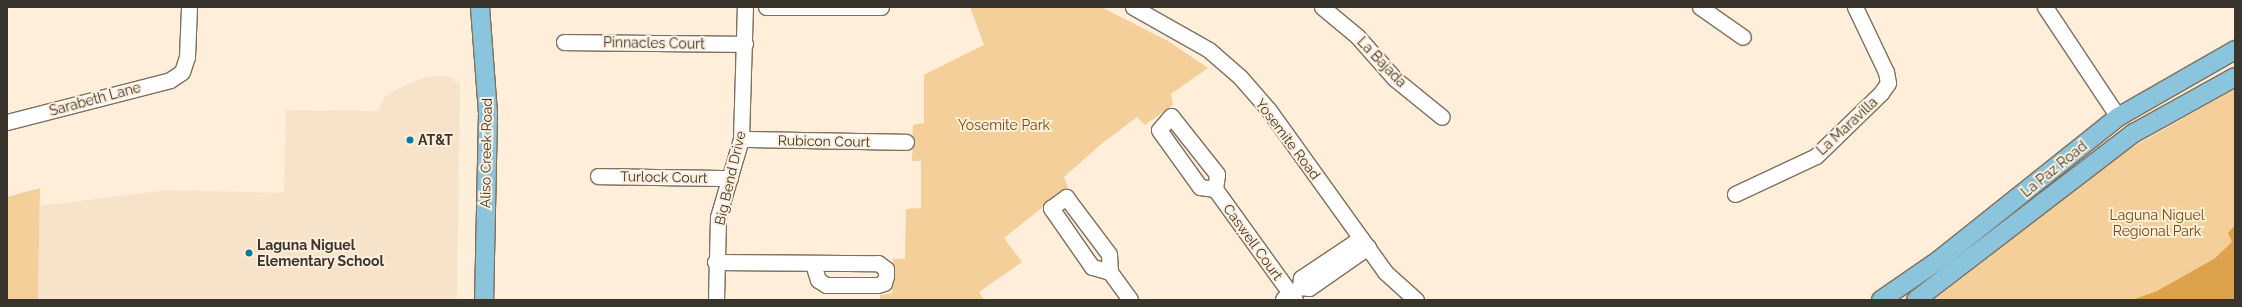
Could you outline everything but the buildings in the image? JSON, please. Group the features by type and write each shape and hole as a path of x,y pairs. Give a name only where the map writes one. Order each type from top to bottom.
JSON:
{"main road":[{"name":"Aliso Creek Road","path":"480,7 488,114 484,300"},
{"name":"La Paz Road","path":"1881,300 1938,260 2118,117 2235,50"},
{"name":"La Paz Road","path":"1916,300 2134,134 2210,88 2235,77"},
{"path":"2017,222 2017,214 2029,202 2106,140 2118,126 2118,117 2147,113 2200,85 2210,88"}],"street":[{"name":"Sarabeth Lane","path":"7,122 170,80 182,72 187,57 189,7"},
{"name":"Big Bend Drive","path":"716,300 715,262 718,217 741,139 745,7"},
{"path":"766,7 881,7"},
{"name":"La Bajada","path":"1322,7 1357,36 1395,79 1442,117"},
{"path":"1700,7 1743,37"},
{"name":"La Maravilla","path":"1735,194 1816,156 1881,93 1888,83 1886,72 1855,7"},
{"path":"2045,7 2118,117"},
{"name":"Yosemite Road","path":"1136,8 1209,50 1240,77 1268,109 1385,272 1416,300"},
{"name":"Pinnacles Court","path":"564,42 745,44"},
{"name":"Caswell Court","path":"1215,190 1217,174 1171,116 1159,130 1200,187 1215,190 1292,295"},
{"name":"Rubicon Court","path":"741,139 906,142"},
{"name":"Turlock Court","path":"598,176 730,178"},
{"path":"1110,272 1092,267 1051,208 1066,197 1109,254 1110,272 1130,300"},
{"path":"1292,295 1309,288 1364,243"},
{"path":"715,262 813,264"}],"shaded area":[{"name":"Laguna Niguel Elementary School","path":"448,76 460,84 457,300 38,300 40,206 167,190 284,193 286,110 378,111 384,98 395,90 425,77"},
{"path":"2235,225 2235,300 2132,300 2157,291 2214,259 2232,242 2228,233"}],"green space":[{"name":"Yosemite Park","path":"970,7 1101,7 1168,41 1208,68 1171,94 1173,105 1145,125 1137,117 1100,145 1064,177 1068,187 1004,238 1022,262 979,292 984,300 880,300 880,295 892,293 893,259 905,259 906,209 921,208 921,161 912,161 913,125 924,123 924,75 984,45"},
{"name":"Laguna Niguel Regional Park","path":"2235,89 2235,300 1934,300 2120,154"},
{"path":"40,188 38,300 7,300 7,197"}],"place":[{"name":"AT&T","path":"410,140"},
{"name":"Laguna Niguel Elementary School","path":"249,253"}]}
